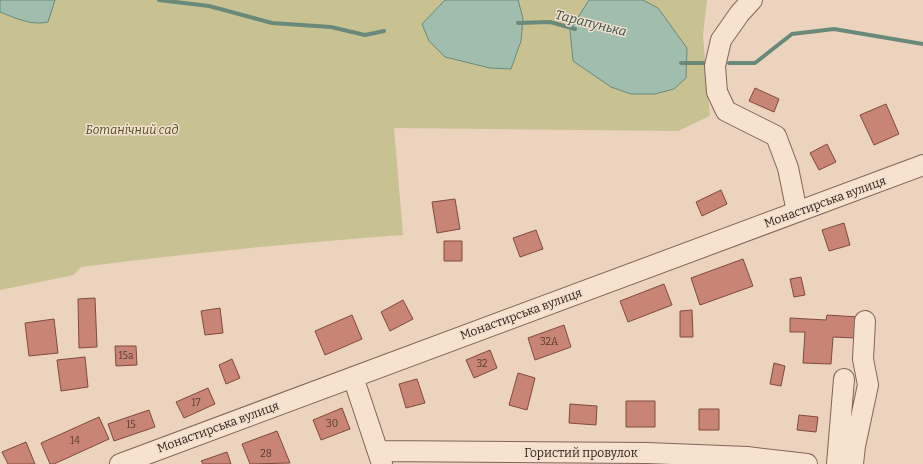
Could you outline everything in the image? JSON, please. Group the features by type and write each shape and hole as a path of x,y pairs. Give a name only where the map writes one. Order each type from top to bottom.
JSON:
{"street":[{"path":"752,0 740,13 721,40 715,66 717,92 726,111 776,136 788,168 797,212"},
{"name":"Монастирська вулиця","path":"120,464 156,457 353,377 923,165"},
{"path":"853,464 855,446 868,385 863,359 865,321"},
{"path":"353,377 380,458"},
{"path":"837,464 844,379"},
{"name":"Гористий провулок","path":"380,458 647,453 807,464"}],"green space":[{"name":"Ботанічний сад","path":"0,0 707,0 703,36 710,116 678,131 394,128 403,235 323,241 161,257 81,267 74,275 0,290"}],"water":[{"path":"0,0 55,0 48,22 36,23 24,21 0,12"},
{"path":"445,0 518,0 523,18 521,41 511,69 490,68 445,57 429,41 422,24"},
{"path":"589,0 643,0 658,8 687,48 686,78 674,89 655,94 631,94 611,87 573,61 570,30"}],"building":[{"path":"755,88 779,99 774,112 749,101"},
{"path":"886,104 899,134 874,145 860,115"},
{"path":"827,144 836,162 819,170 810,153"},
{"path":"721,190 727,204 702,216 696,202"},
{"path":"455,199 460,229 437,233 432,202"},
{"path":"844,223 850,245 829,251 822,230"},
{"path":"536,230 543,249 520,257 513,238"},
{"path":"444,241 462,241 462,261 444,261"},
{"path":"743,259 753,286 700,305 691,278"},
{"path":"801,277 805,295 794,297 790,279"},
{"path":"664,284 672,305 628,322 620,301"},
{"path":"95,298 97,347 79,348 78,299"},
{"path":"403,300 413,319 390,331 381,312"},
{"path":"220,308 223,333 205,335 201,311"},
{"path":"692,310 693,337 680,337 680,311"},
{"path":"352,315 362,339 325,355 315,331"},
{"path":"827,315 858,317 857,338 833,337 831,364 803,363 805,332 790,332 790,318 826,320"},
{"path":"54,319 58,353 29,356 25,323"},
{"path":"564,325 571,347 535,360 528,338"},
{"path":"115,346 136,346 137,365 116,366"},
{"path":"490,350 497,368 474,378 466,360"},
{"path":"85,357 88,387 61,391 57,360"},
{"path":"232,359 240,378 226,384 219,365"},
{"path":"774,363 785,366 781,386 770,384"},
{"path":"518,373 535,378 527,410 509,405"},
{"path":"417,379 425,403 406,408 399,384"},
{"path":"208,388 215,404 184,418 176,402"},
{"path":"626,401 655,401 655,427 626,427"},
{"path":"570,404 597,406 596,425 569,423"},
{"path":"342,408 350,429 321,440 313,420"},
{"path":"699,409 719,409 719,430 699,430"},
{"path":"149,410 155,427 114,441 108,424"},
{"path":"799,415 818,417 816,432 797,430"},
{"path":"99,417 109,439 54,464 50,464 41,443"},
{"path":"277,431 290,463 250,464 242,444"},
{"path":"26,442 35,464 8,464 2,452"},
{"path":"227,452 231,464 203,464 201,461"}],"waterway":[{"name":"Тарапунька","path":"159,0 209,6 272,23 331,27 365,35 384,31"},
{"name":"Тарапунька","path":"518,23 550,22 575,29"},
{"name":"Тарапунька","path":"729,63 755,63 792,34 834,29 923,44"},
{"name":"Тарапунька","path":"681,63 703,63"}]}
